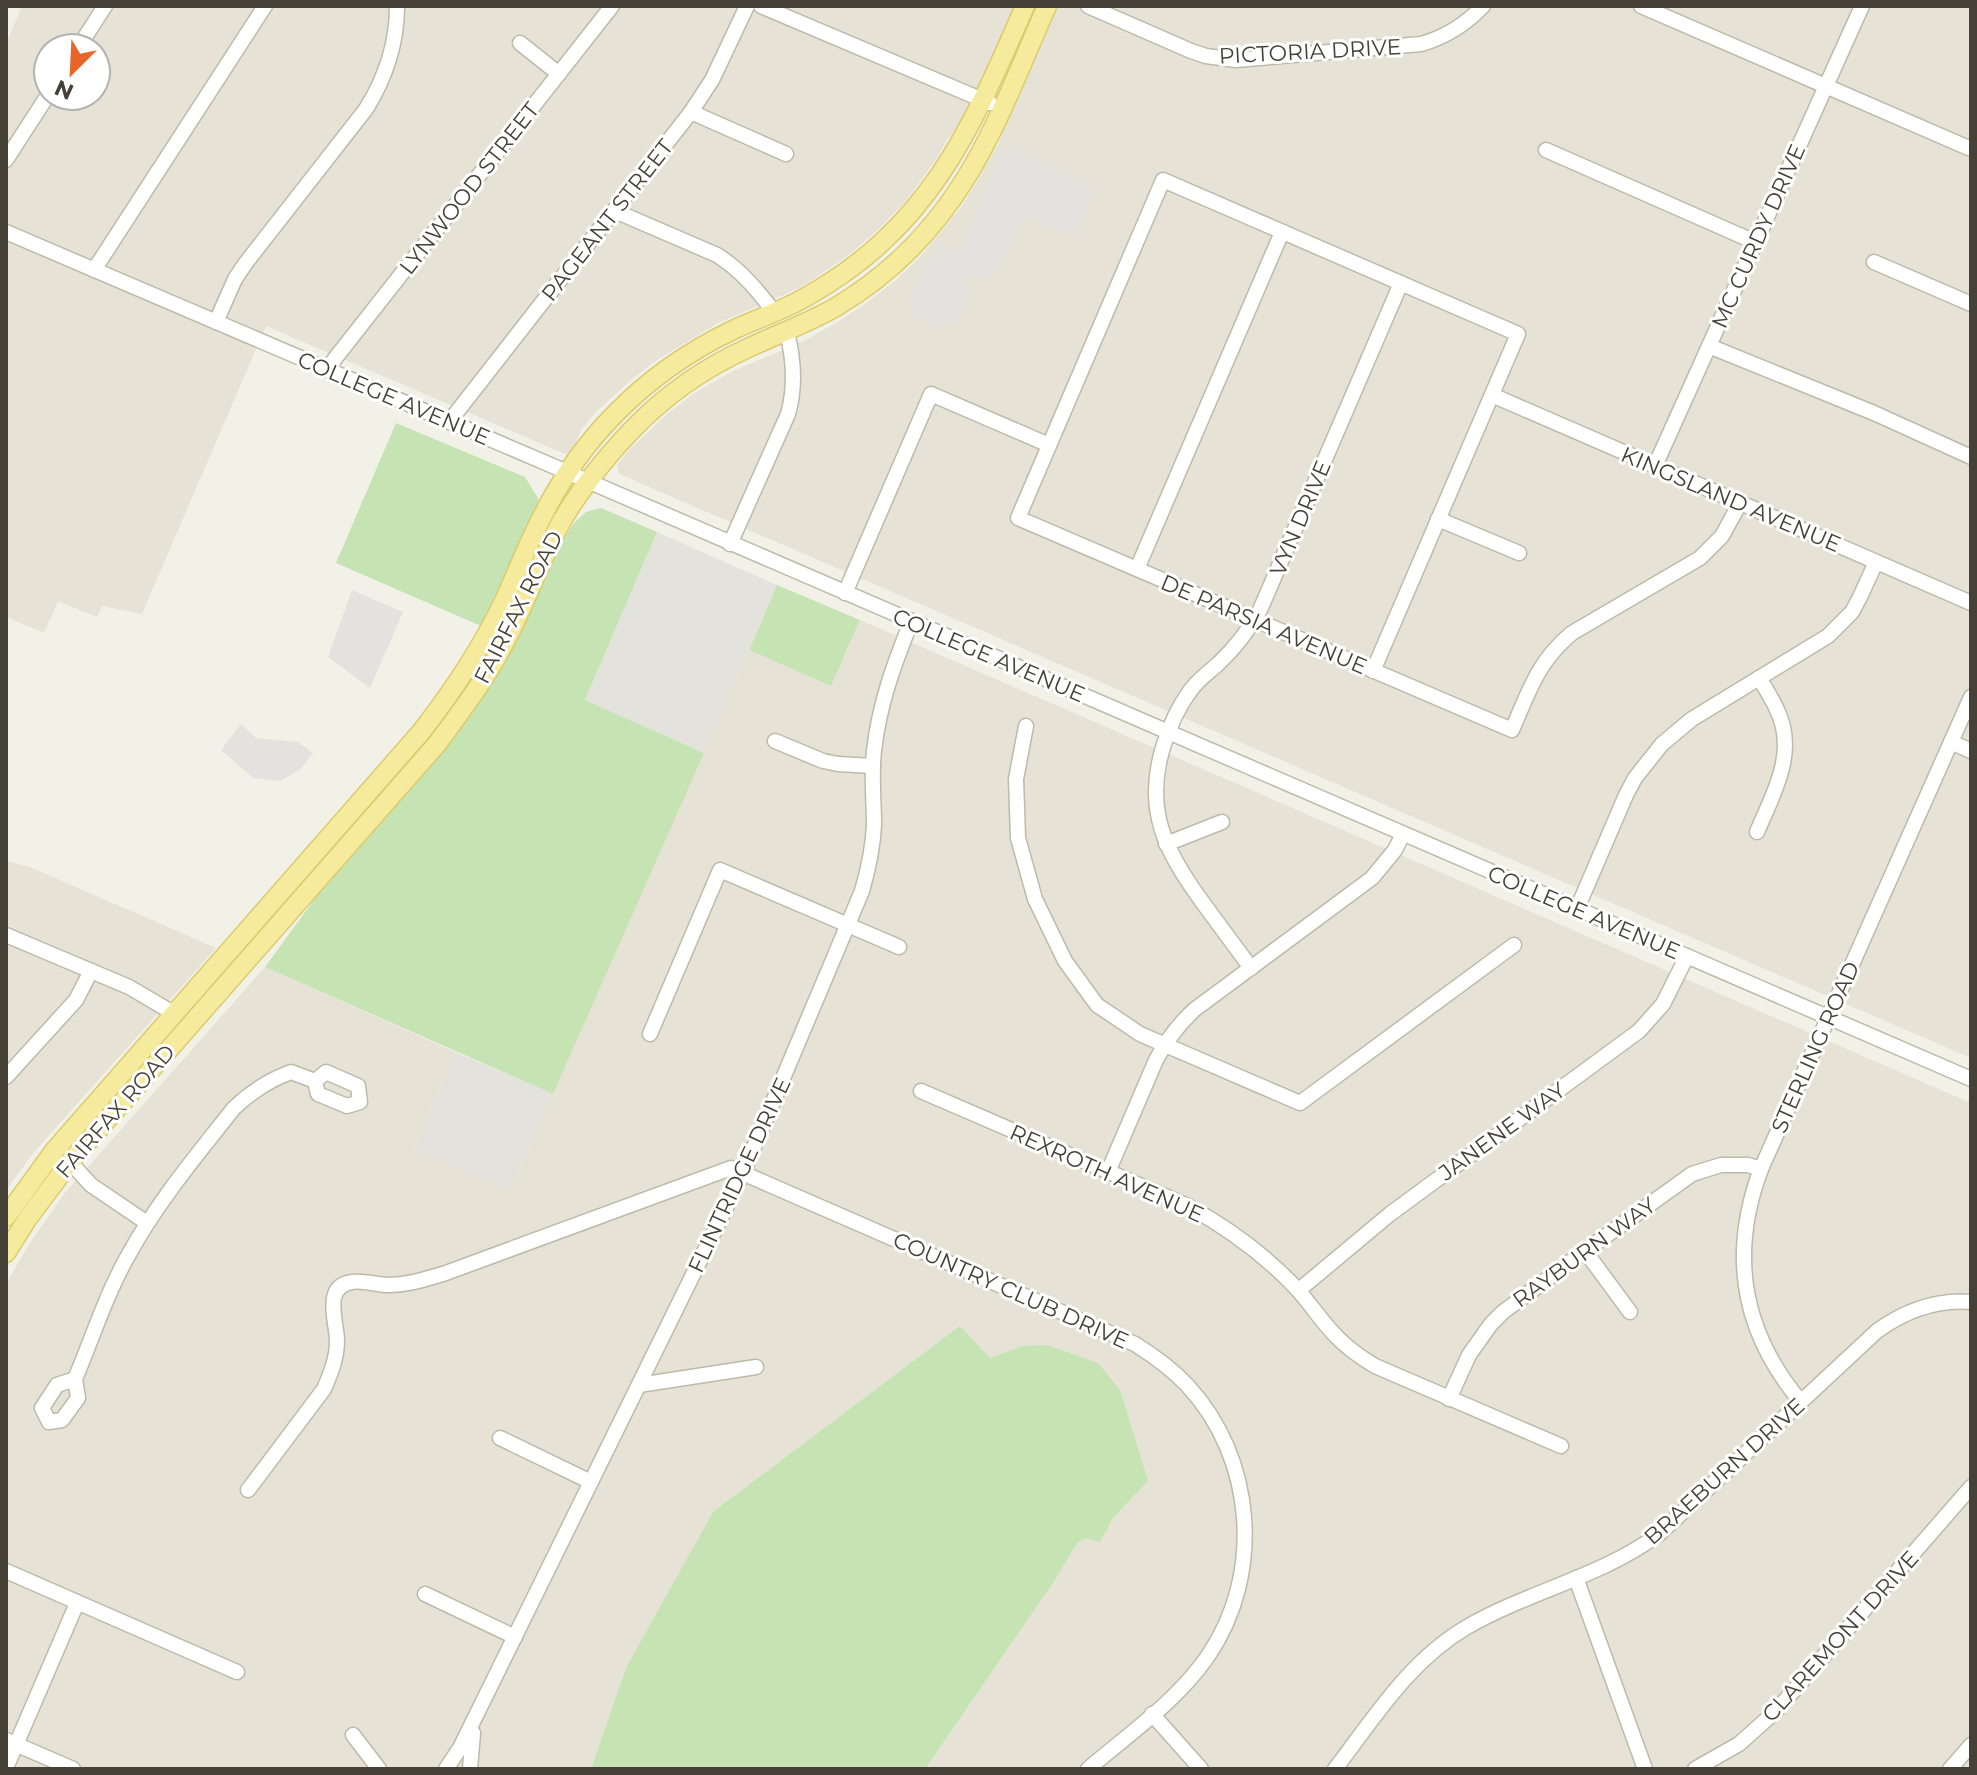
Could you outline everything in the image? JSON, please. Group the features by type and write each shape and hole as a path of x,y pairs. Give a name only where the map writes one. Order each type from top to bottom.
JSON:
{"main road":[{"name":"FAIRFAX ROAD","path":"6,1217 54,1151 421,732 448,697 489,632 541,518 567,472 614,414 686,356 800,301 845,274 895,231 943,172 983,100 1025,6"},
{"name":"FAIRFAX ROAD","path":"6,1253 70,1162 437,744 506,641 558,527 589,482 633,429 673,393 724,360 787,332 860,291 902,257 946,208 982,151 1047,6"},
{"path":"212,1000 215,990 238,963 237,942"},
{"path":"127,1097 134,1081 169,1039 175,1014"},
{"path":"70,1162 68,1156 102,1116 122,1073"}],"street":[{"path":"88,32 105,6"},
{"path":"94,270 265,6"},
{"path":"216,322 245,264 375,94 390,58 397,6"},
{"name":"LYNWOOD STREET","path":"326,370 612,6"},
{"name":"PAGEANT STREET","path":"449,422 691,112 717,70 747,6"},
{"path":"761,6 1001,109"},
{"name":"PICTORIA DRIVE","path":"1088,6 1191,51 1236,60 1421,44 1450,33 1483,6"},
{"path":"1641,6 1971,149"},
{"name":"MC CURDY DRIVE","path":"1655,466 1862,6"},
{"path":"520,43 559,74"},
{"path":"6,160 37,112"},
{"path":"691,112 786,154"},
{"path":"1546,150 1755,242"},
{"path":"845,593 931,394 1049,445 1163,180 1518,334 1373,671"},
{"path":"615,211 728,262 741,272 775,313"},
{"name":"COLLEGE AVENUE","path":"6,232 1971,1079"},
{"path":"1137,569 1282,232"},
{"path":"1874,262 1971,304"},
{"name":"VYN DRIVE","path":"1251,968 1180,871 1166,844 1156,790 1161,754 1168,732 1190,690 1231,651 1254,620 1401,283"},
{"path":"730,544 793,399 794,368 787,332"},
{"path":"1709,346 1874,413 1971,457"},
{"name":"KINGSLAND AVENUE","path":"1492,395 1971,603"},
{"name":"DE PARSIA AVENUE","path":"1049,445 1018,518 1512,730 1540,667 1559,644 1572,633 1700,558 1722,536 1740,503"},
{"path":"1438,519 1519,553"},
{"path":"1577,909 1626,795 1649,759 1684,725 1815,645 1841,625 1860,597 1876,562"},
{"name":"FLINTRIDGE DRIVE","path":"446,1769 483,1702 743,1173 862,891 872,848 873,766 878,723 894,665 911,622"},
{"path":"1757,832 1779,781 1786,753 1778,710 1759,678"},
{"name":"STERLING ROAD","path":"1801,1402 1764,1348 1749,1305 1744,1250 1753,1190 1971,697"},
{"path":"1026,726 1016,779 1018,838 1035,899 1065,961 1097,1005 1140,1034 1164,1045 1300,1103 1514,945"},
{"path":"775,741 823,761 873,766"},
{"path":"1951,742 1971,751"},
{"path":"1166,844 1222,822"},
{"path":"1108,1172 1164,1045 1181,1022 1372,878 1403,834"},
{"path":"650,1034 720,870 899,947"},
{"path":"6,935 129,987 175,1014"},
{"name":"JANENE WAY","path":"1299,1290 1390,1214 1639,1031 1663,1004 1687,956"},
{"path":"6,1077 76,1000 91,971"},
{"path":"75,1379 111,1289 147,1223 234,1108 262,1085 291,1072 315,1081"},
{"name":"REXROTH AVENUE","path":"921,1091 1188,1206 1252,1247 1276,1268 1299,1290 1334,1334 1360,1357 1561,1446"},
{"path":"70,1162 91,1185 147,1223"},
{"name":"RAYBURN WAY","path":"1449,1399 1469,1355 1491,1324 1585,1251 1692,1174 1721,1165 1748,1165 1761,1169"},
{"name":"COUNTRY CLUB DRIVE","path":"248,1490 324,1389 335,1356 333,1303 337,1290 348,1282 404,1284 443,1274 731,1168 1113,1333 1172,1370 1201,1401 1223,1437 1238,1476 1245,1521 1243,1570 1230,1614 1209,1655 1180,1690 1088,1769"},
{"path":"1585,1251 1630,1312"},
{"name":"BRAEBURN DRIVE","path":"1335,1769 1405,1678 1446,1640 1489,1615 1621,1559 1659,1534 1877,1331 1892,1321 1925,1306 1942,1302 1971,1302"},
{"path":"639,1385 756,1367"},
{"path":"500,1438 591,1482"},
{"name":"CLAREMONT DRIVE","path":"1695,1769 1739,1744 1776,1711 1971,1487"},
{"path":"6,1571 237,1672"},
{"path":"1576,1578 1645,1769"},
{"path":"425,1594 515,1637"},
{"path":"6,1768 11,1742 77,1603"},
{"name":"FLINTRIDGE DRIVE","path":"470,1769 473,1733 483,1702"},
{"path":"1152,1714 1201,1769"},
{"path":"353,1735 379,1769"},
{"path":"11,1742 73,1769"},
{"path":"1950,1769 1971,1745"}],"shaded area":[{"path":"22,6 1024,6 982,99 947,140 905,202 879,229 850,254 809,282 718,323 657,360 597,411 583,427 571,452 565,454 266,326 142,614 102,606 97,617 58,601 44,633 9,618 6,612 6,44"},
{"path":"1043,6 1971,6 1971,1058 619,474 617,465 629,450 693,394 733,371 804,341 839,321 896,280 920,257 958,211 1000,141 1025,46"},
{"path":"1003,145 1095,191 1076,237 1023,217 1001,265 991,277 982,279 968,275 963,286 971,290 956,326 948,323 944,331 911,315 914,306 907,303 926,258 934,261 942,245 959,252"},
{"path":"657,532 777,585 704,753 585,700"},
{"path":"352,590 403,612 370,688 328,657"},
{"path":"860,620 1971,1103 1971,1769 925,1769 1077,1543 1087,1538 1100,1541 1113,1518 1148,1481 1023,1346 990,1358 626,1668 591,1769 6,1769 6,1284 64,1194 265,967 455,1052 413,1149 510,1191 749,650 831,686"},
{"path":"241,724 256,738 298,742 313,753 301,769 280,781 253,778 221,750"},
{"path":"6,861 30,867 216,948 35,1151 6,1190"},
{"path":"455,1052 553,1094 510,1191 413,1149"}],"green space":[{"path":"396,423 525,477 539,500 481,626 336,563"},
{"path":"601,508 657,532 585,700 704,753 553,1094 265,967 330,878 453,727 573,524 586,512"},
{"path":"777,585 860,620 831,686 749,650"},
{"path":"960,1326 990,1358 1023,1346 1047,1345 1098,1363 1120,1390 1148,1481 1113,1518 1100,1542 1087,1538 1077,1543 925,1769 591,1769 626,1668 713,1512"}]}
